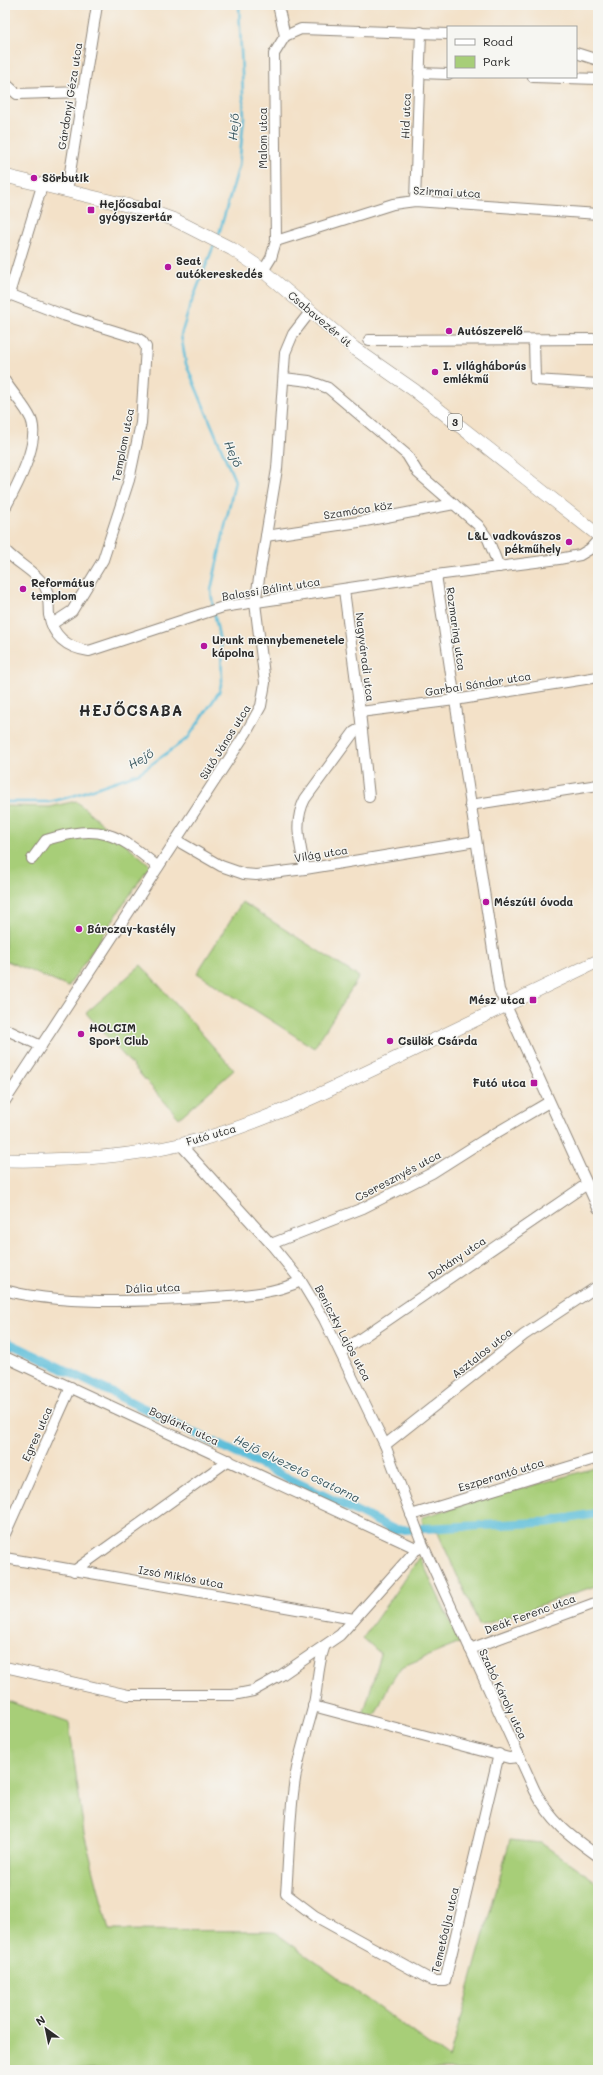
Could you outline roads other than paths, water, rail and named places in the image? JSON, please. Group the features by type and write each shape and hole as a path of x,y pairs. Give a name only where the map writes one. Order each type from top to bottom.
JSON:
{"main road":[{"name":"Csabavezér út","path":"5,176 147,210 175,220 222,243 263,270 310,312 354,348 414,390 597,533"},
{"name":"Futó utca","path":"5,1160 96,1158 180,1144 222,1133 283,1111 598,961"}],"street":[{"name":"Gárdonyi Géza utca","path":"67,191 98,5"},
{"path":"278,5 285,36 301,29 447,34"},
{"name":"Híd utca","path":"415,201 421,32"},
{"name":"Malom utca","path":"263,270 271,258 276,241 274,54 285,36"},
{"path":"577,53 598,60"},
{"path":"419,73 447,74"},
{"path":"566,78 598,79"},
{"path":"5,83 17,94 83,92"},
{"name":"Templom utca","path":"42,186 7,297 137,338 142,341 146,347 141,423 129,480 102,560 72,611 52,624"},
{"name":"Szirmai utca","path":"276,241 393,204 415,201 598,214"},
{"name":"Sütő János utca","path":"5,1101 246,733 261,706 265,683 255,603 277,469 285,353 288,341 310,312"},
{"path":"368,340 534,340 598,338"},
{"path":"534,340 535,380 598,384"},
{"path":"284,378 309,381 328,388 407,454 418,473 478,524 488,539 499,567"},
{"path":"5,381 31,419 35,433 32,448 5,508"},
{"name":"Szamóca köz","path":"266,536 365,522 454,504"},
{"name":"Balassi Bálint utca","path":"5,550 14,560 32,572 45,586 48,596 49,615 58,636 72,647 89,651 223,607 580,555 590,549 597,533"},
{"name":"Rozmaring utca","path":"436,575 470,805"},
{"name":"Nagyváradi utca","path":"344,590 360,712 369,797"},
{"name":"Garbai Sándor utca","path":"360,712 455,700 598,677"},
{"path":"305,869 298,835 300,808 354,732 361,728"},
{"path":"598,785 470,805 499,990 598,1208"},
{"path":"32,859 46,840 84,831 116,836 134,847 158,867"},
{"name":"Világ utca","path":"176,840 221,866 244,874 256,875 305,869 476,841"},
{"path":"5,1029 40,1046"},
{"name":"Cseresznyés utca","path":"271,1244 363,1208 432,1173 484,1140 549,1102"},
{"name":"Beniczky Lajos utca","path":"180,1144 271,1244 301,1281 341,1352 385,1445 412,1518"},
{"name":"Dohány utca","path":"341,1352 587,1184"},
{"name":"Dália utca","path":"5,1290 22,1295 91,1301 153,1301 261,1294 288,1287 301,1281"},
{"name":"Asztalos utca","path":"385,1445 524,1335 598,1286"},
{"name":"Boglárka utca","path":"5,1357 229,1460 420,1543"},
{"name":"Egres utca","path":"5,1534 71,1387"},
{"name":"Eszperantó utca","path":"412,1518 598,1458"},
{"path":"74,1570 229,1460"},
{"name":"Szabó Károly utca","path":"412,1518 420,1543 538,1797 550,1816 567,1834 598,1856"},
{"path":"5,1667 128,1695 233,1695 247,1693 260,1688 324,1648 340,1635 420,1543"},
{"name":"Izsó Miklós utca","path":"5,1558 354,1619"},
{"name":"Deák Ferenc utca","path":"470,1649 598,1602"},
{"path":"324,1648 319,1664 313,1706 500,1754 509,1758 519,1757"},
{"name":"Temetőalja utca","path":"313,1706 301,1746 295,1778 291,1806 286,1894 315,1916 433,1981 445,1981 500,1754"}],"waterway":[{"name":"Hejő","path":"218,237 239,166 244,117 239,5"},
{"name":"Hejő","path":"213,607 211,590 235,481 186,364 181,335 190,306 214,245"},
{"name":"Hejő","path":"5,802 49,802 70,797 139,773 188,738 219,692 222,681 221,646 214,612"},
{"name":"Hejő elvezető csatorna","path":"5,1341 395,1530 548,1522 598,1513"}],"place":[{"name":"Sörbutik","path":"34,178"},
{"name":"Hejőcsabai gyógyszertár","path":"91,210"},
{"name":"Seat autókereskedés","path":"168,267"},
{"name":"Autószerelő","path":"449,331"},
{"name":"I. világháborús emlékmű","path":"435,372"},
{"name":"L&L vadkovászos pékműhely","path":"569,542"},
{"name":"Református templom","path":"23,589"},
{"name":"Urunk mennybemenetele kápolna","path":"204,646"},
{"name":"Mészúti óvoda","path":"486,902"},
{"name":"Bárczay-kastély","path":"79,929"},
{"name":"Mész utca","path":"533,1000"},
{"name":"HOLCIM Sport Club","path":"81,1034"},
{"name":"Csülök Csárda","path":"390,1041"},
{"name":"Futó utca","path":"534,1083"}],"district":[{"name":"HEJŐCSABA","path":"131,711"}]}
